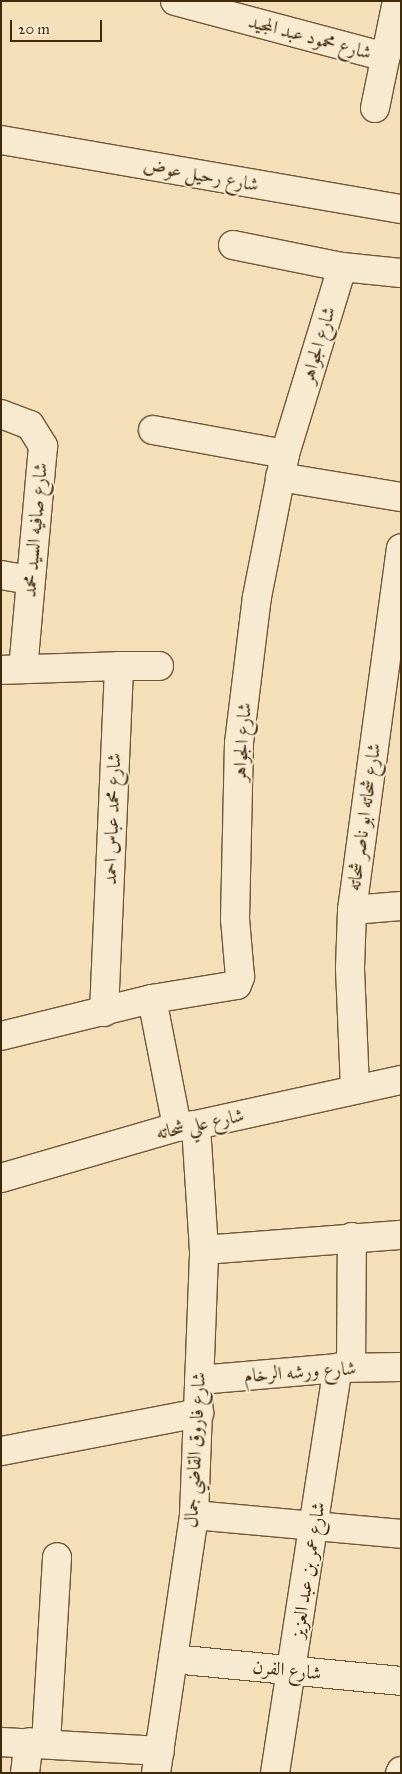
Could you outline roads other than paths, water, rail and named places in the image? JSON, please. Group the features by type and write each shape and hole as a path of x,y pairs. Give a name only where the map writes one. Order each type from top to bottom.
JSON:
{"street":[{"name":"شارع محمود عبد المجيد","path":"175,1 386,57"},
{"path":"375,108 397,1"},
{"name":"شارع رحيل عوض","path":"1,140 401,210"},
{"path":"233,245 342,267 401,273"},
{"name":"شارع الجواهر","path":"1,1036 152,999 230,988 237,985 240,977 235,919 239,743 257,597 282,465 342,267"},
{"name":"شارع صافيه السيد محمد","path":"1,414 30,425 43,446 30,580 12,669"},
{"path":"154,430 401,497"},
{"name":"شارع شحاته ابو ناصر شحاته","path":"354,1088 350,968 352,910 390,705 401,548"},
{"path":"1,574 30,580"},
{"name":"شارع محمد عباس احمد","path":"104,1012 119,666"},
{"path":"12,669 159,666"},
{"path":"352,910 401,906"},
{"name":"شارع فاروق القاضي جمال","path":"152,999 186,1126 204,1250 194,1515 158,1762"},
{"name":"شارع علي شحاته","path":"1,1178 186,1126 354,1088 401,1080"},
{"path":"204,1250 352,1237 401,1235"},
{"name":"شارع عمر بن عبد العزيز","path":"275,1773 315,1527 344,1368 352,1237"},
{"name":"شارع ورشه الرخام","path":"199,1380 344,1368 401,1367"},
{"path":"1,1451 199,1414"},
{"path":"194,1515 401,1534"},
{"path":"25,1773 38,1742 57,1557"},
{"name":"شارع الفرن","path":"173,1659 401,1681"},
{"path":"1,1742 38,1742 158,1762"}]}
